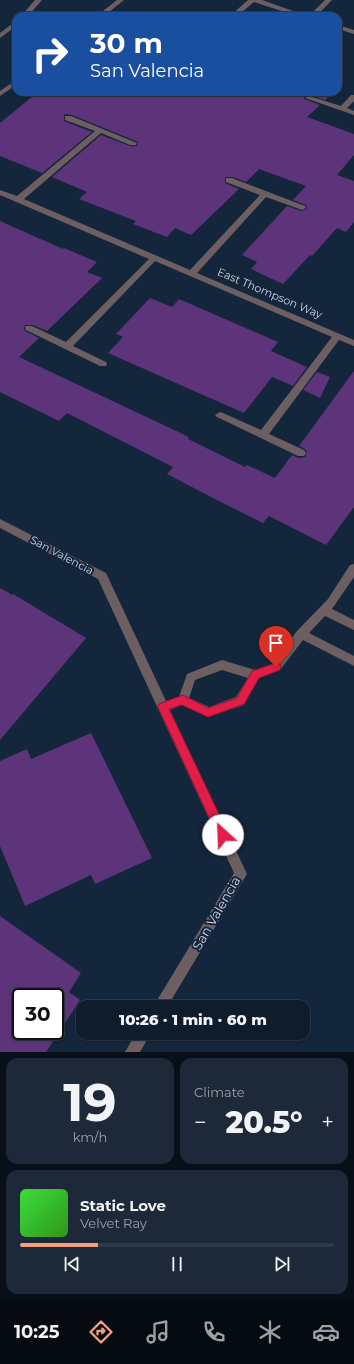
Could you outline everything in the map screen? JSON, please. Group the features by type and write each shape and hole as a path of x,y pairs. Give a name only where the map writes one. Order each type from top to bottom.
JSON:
{"street":[{"path":"28,12 39,0"},
{"path":"105,12 121,0"},
{"path":"237,12 252,0"},
{"path":"256,0 292,12"},
{"path":"316,12 329,0"},
{"path":"0,36 12,26"},
{"path":"342,28 354,32"},
{"path":"0,94 12,85"},
{"path":"342,109 354,97"},
{"path":"310,98 354,113"},
{"path":"68,118 133,143"},
{"path":"18,200 100,130"},
{"path":"229,180 302,208"},
{"name":"East Thompson Way","path":"0,192 354,343"},
{"name":"East Thompson Way","path":"192,273 265,194"},
{"path":"67,346 155,257"},
{"path":"28,328 103,364"},
{"path":"263,435 338,336"},
{"path":"220,415 301,453"},
{"name":"San Valencia","path":"0,522 102,576 241,874 164,1000"},
{"path":"183,700 191,677 222,665 255,674 276,667 300,634 332,602 354,568"},
{"path":"324,610 354,625"},
{"path":"300,634 354,661"},
{"path":"163,707 183,700 208,712 240,701 255,674"},
{"path":"132,1052 140,1040"}],"building":[{"path":"33,96 306,96 304,97 304,99 320,105 307,117 354,134 354,155 337,175 354,181 354,222 346,232 337,228 312,256 310,255 283,284 251,269 257,262 242,255 287,206 301,211 307,209 306,205 293,200 306,186 259,169 246,182 233,177 225,177 225,183 239,189 191,235 175,228 167,237 133,224 136,221 79,199 87,192 52,177 101,135 130,146 137,146 138,142 72,115 65,114 64,121 92,132 42,173 0,156 0,123"},
{"path":"312,96 329,96 325,100"},
{"path":"0,221 63,249 64,248 97,262 87,272 102,278 47,331 33,325 25,325 25,331 39,338 19,357 189,437 188,439 245,467 247,465 275,478 292,455 298,458 305,457 307,452 299,446 354,371 354,507 326,545 269,516 263,523 215,499 167,474 173,467 67,413 59,421 0,392"},
{"path":"150,298 172,307 179,299 278,342 271,351 307,367 293,386 272,377 244,413 108,353 123,337 116,334"},
{"path":"317,372 330,377 320,398 303,390"},
{"path":"0,588 12,595 13,594 86,638 0,740"},
{"path":"91,733 152,858 95,884 91,875 25,906 0,846 0,761 27,749 31,759"},
{"path":"0,916 81,973 69,992 80,1000 76,1000 76,1006 64,1024 64,988 12,988 12,1040 54,1040 46,1052 0,1052"}],"route":[{"path":"223,835 163,707 183,700 208,712 240,701 255,674 276,667"}]}
